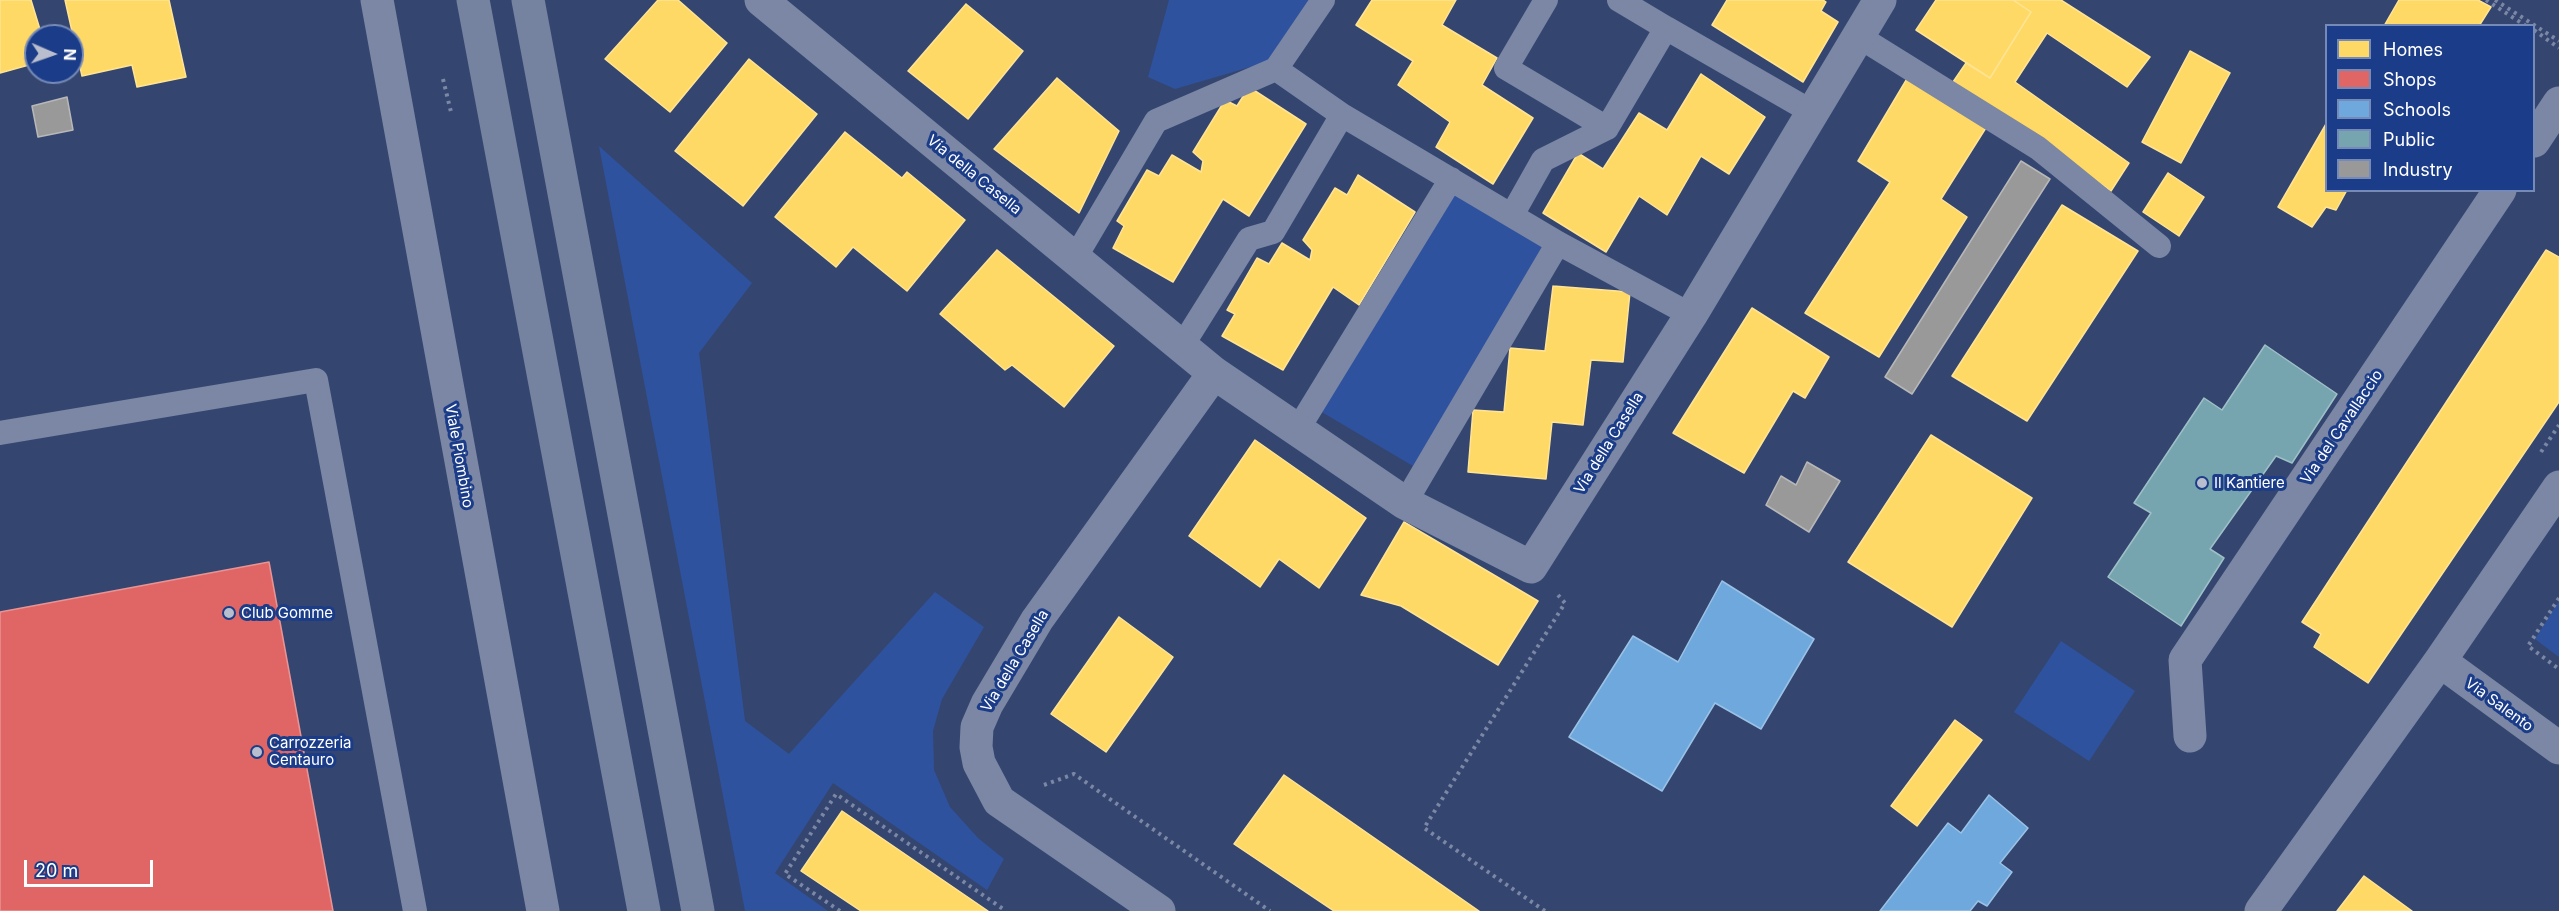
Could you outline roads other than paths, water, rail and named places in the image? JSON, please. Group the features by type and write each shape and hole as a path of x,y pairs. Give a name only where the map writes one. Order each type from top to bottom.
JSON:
{"highway":[{"path":"473,0 644,911"},
{"path":"528,0 698,911"},
{"path":"535,0 542,79"}],"street":[{"name":"Viale Piombino","path":"377,0 543,911"},
{"name":"Via della Casella","path":"760,0 1214,373 1405,503 1531,567 1691,315 1880,0"},
{"path":"2535,139 2559,103"},
{"name":"Via del Cavallaccio","path":"2190,736 2186,660 2499,192"},
{"name":"Via della Casella","path":"1160,911 999,801 979,763 976,747 977,727 987,704 1037,620 1214,373"},
{"path":"2260,911 2440,661 2559,487"},
{"name":"Via Salento","path":"2440,661 2559,748"}],"lane":[{"path":"1075,258 1156,121 1276,69 1323,0"},
{"path":"1546,0 1506,68 1607,128"},
{"path":"1619,0 1812,112"},
{"path":"1512,215 1543,160 1607,128 1666,28"},
{"path":"1858,36 2038,148 2159,246"},
{"path":"1276,69 1342,115 1558,243 1691,315"},
{"path":"1182,346 1249,238 1273,232 1342,115"},
{"path":"1298,429 1451,179"},
{"path":"1405,503 1558,243"},
{"path":"0,433 316,380 415,911"}],"place":[{"name":"Il Kantiere","path":"2202,483"},
{"name":"Club Gomme","path":"229,613"},
{"name":"Carrozzeria Centauro","path":"257,752"}]}
